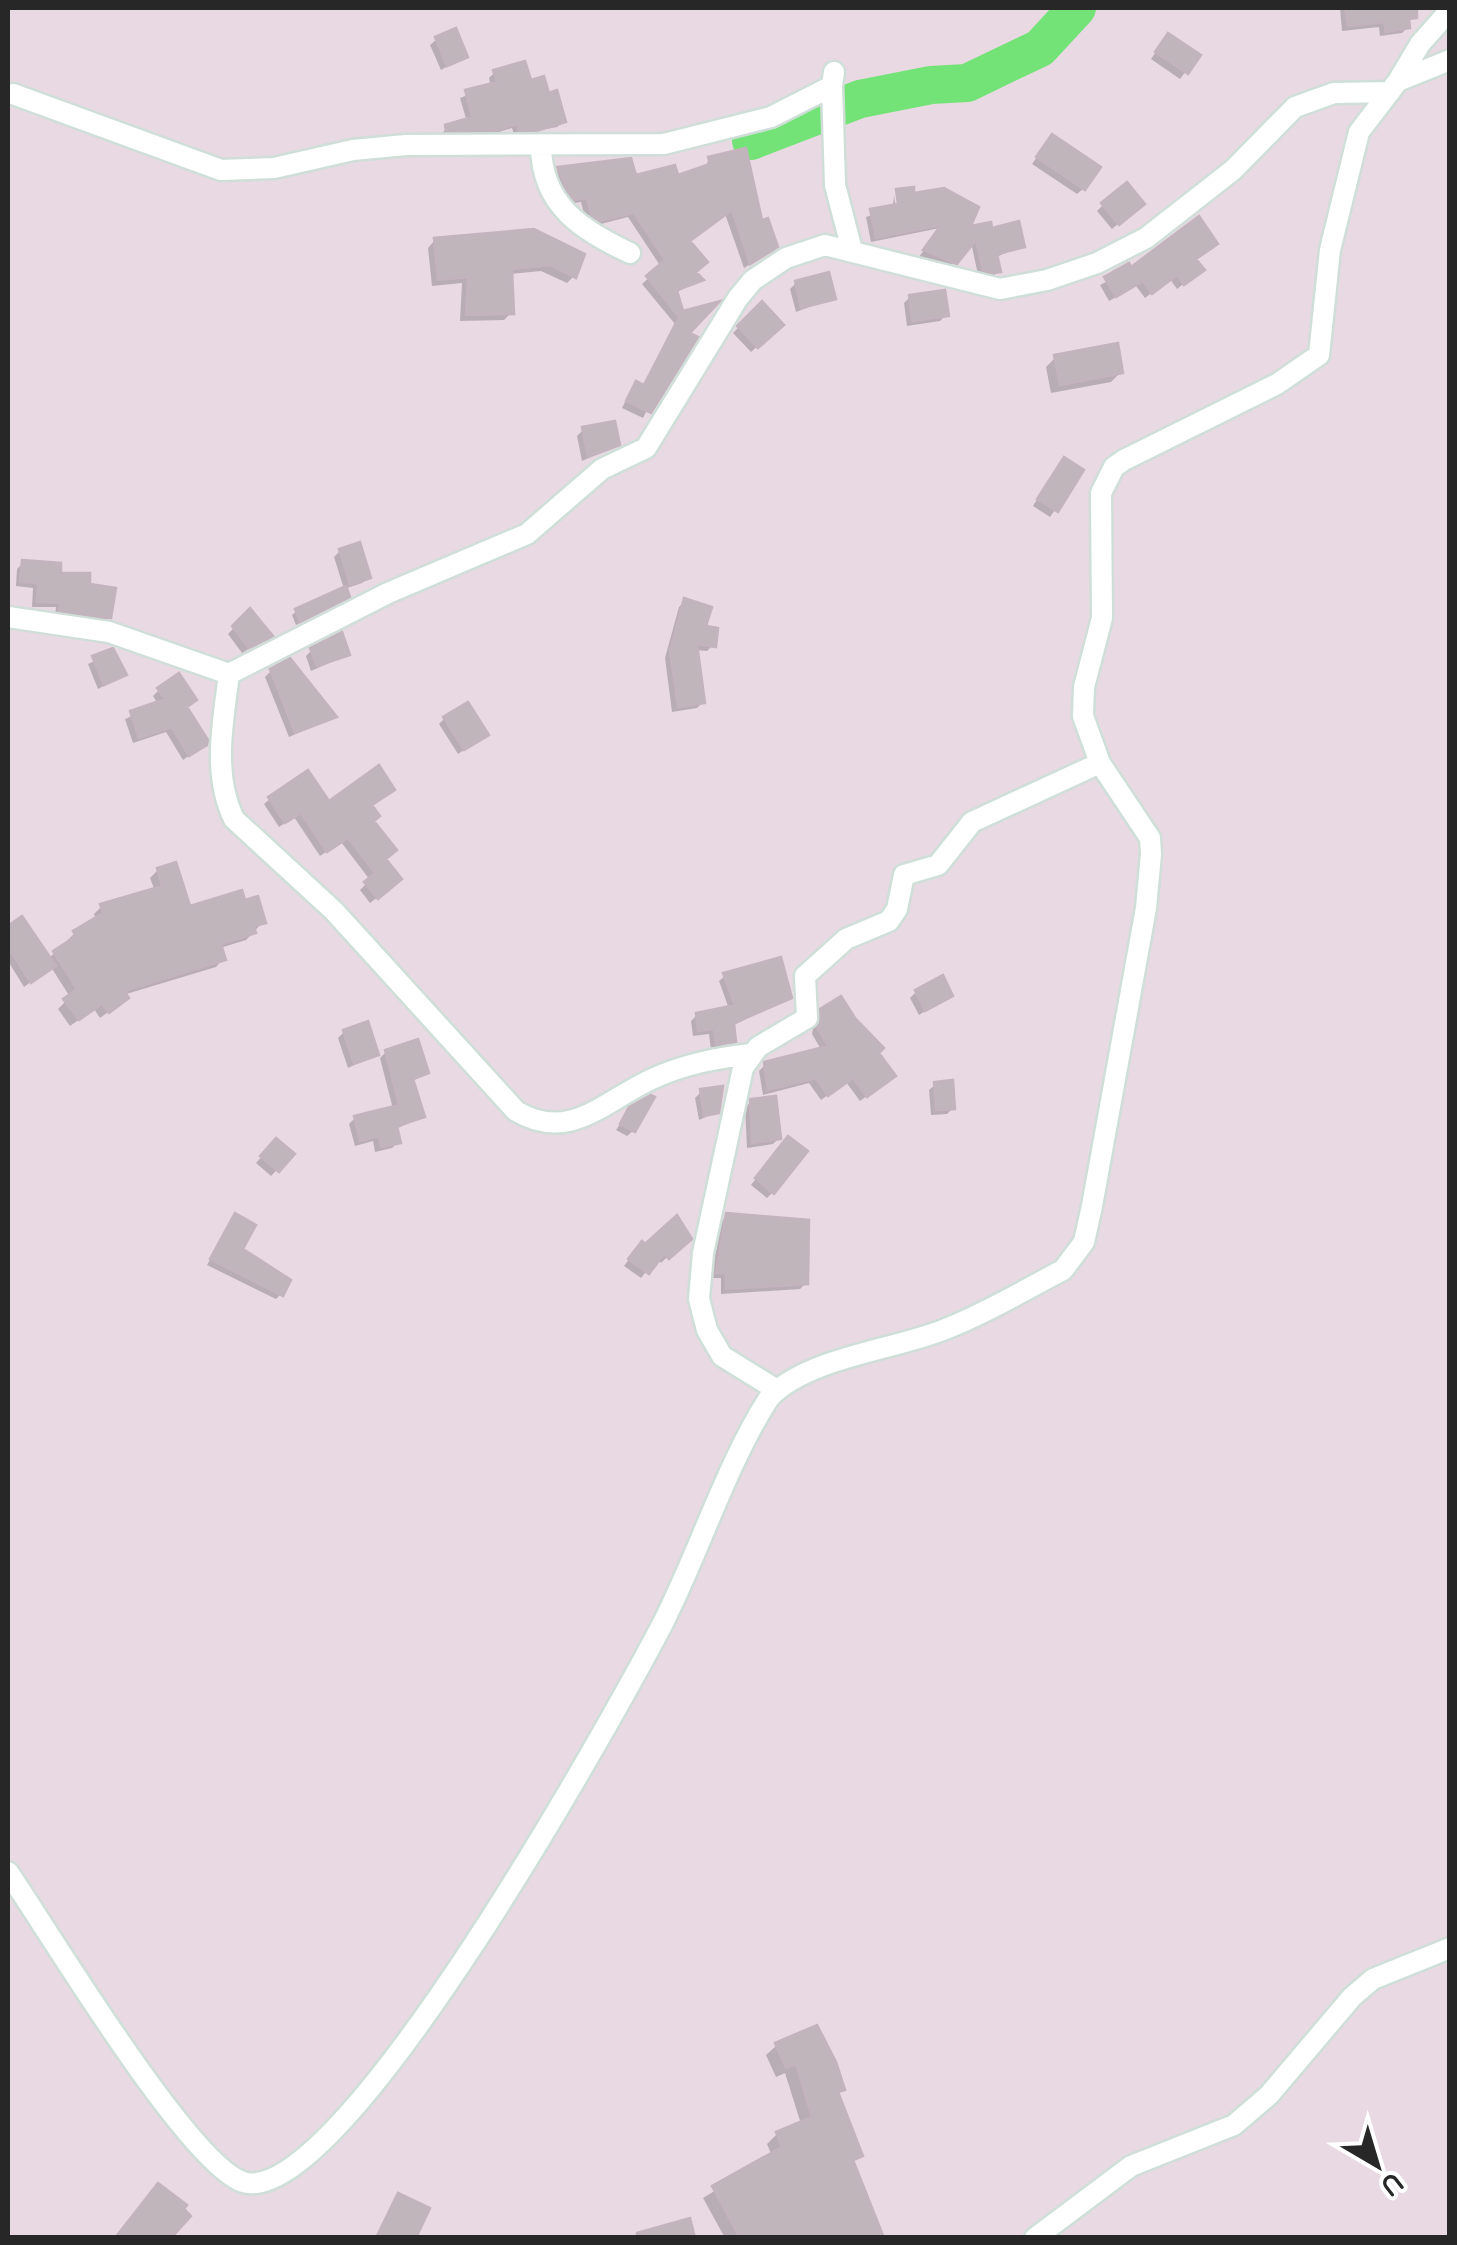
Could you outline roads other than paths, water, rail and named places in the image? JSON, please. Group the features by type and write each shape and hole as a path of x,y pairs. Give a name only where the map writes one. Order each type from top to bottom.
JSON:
{"street":[{"path":"8,1872 166,2108 229,2176 262,2184 287,2174 348,2114 399,2051 531,1855 662,1624 762,1408 776,1390 824,1367 944,1330 1063,1270 1084,1242 1146,908 1151,854 1150,838 1100,763 1083,716 1084,687 1102,618 1099,518 1108,475 1124,460 1277,384 1319,355 1330,250 1359,132 1394,87 1420,44 1450,10"},
{"path":"8,618 108,632 230,674 388,592 527,534 602,469 646,448 718,327 753,280 806,250 826,245 852,250 1000,289 1047,280 1096,264 1146,238 1233,170 1294,108 1334,93 1394,87 1450,60"},
{"path":"13,94 221,170 274,168 354,150 406,145 542,158 664,144 771,117 832,91 835,185 852,250"},
{"path":"542,158 569,218 587,233 630,253"},
{"path":"230,674 220,740 227,805 234,820 334,912 516,1111 533,1121 564,1124 611,1104 652,1078 715,1058 751,1054 806,1018 804,976 815,963 855,934 880,927 894,917 904,876 938,865 972,822 1100,763"},
{"path":"751,1054 737,1088 716,1209 704,1252 699,1299 706,1330 722,1356 776,1390"},
{"path":"1035,2238 1131,2166 1234,2125 1269,2095 1373,1979 1450,1948"}],"waterway":[{"path":"751,141 860,99 931,85 967,83 1040,48 1077,8"}]}
